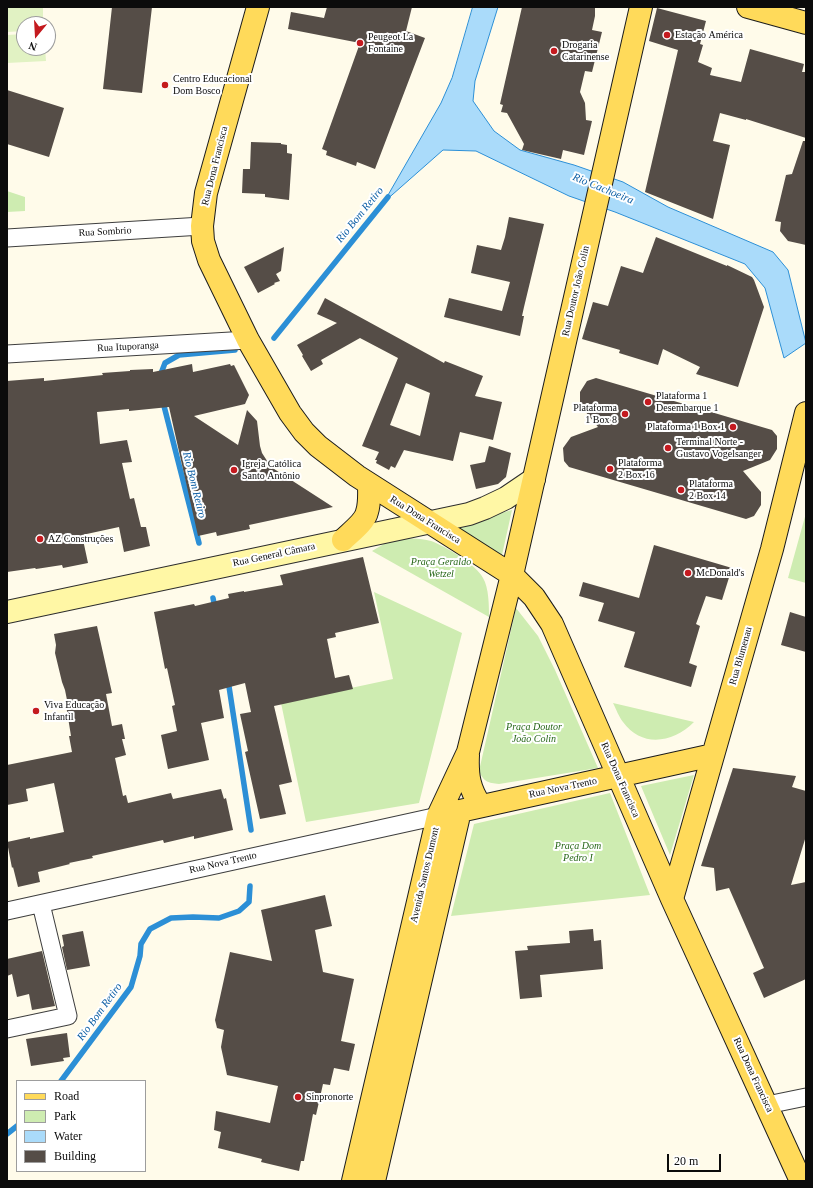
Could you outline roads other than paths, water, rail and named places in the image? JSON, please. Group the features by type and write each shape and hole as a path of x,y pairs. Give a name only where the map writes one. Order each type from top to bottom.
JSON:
{"main road":[{"name":"Rua Dona Francisca","path":"258,7 206,193 202,226 203,241 209,260 248,340 290,413 304,432 318,446 369,484 512,575 534,597 552,624 672,899 801,1181"},
{"name":"Rua Doutor João Colin","path":"512,575 641,7"},
{"path":"748,7 806,23"},
{"name":"Rua Blumenau","path":"672,899 772,549 805,423"},
{"name":"Rua General Câmara","path":"7,612 469,514 506,498 534,479"},
{"path":"343,540 367,514 369,484"},
{"name":"Avenida Santos Dumont","path":"353,1181 438,816 468,752 512,575"},
{"path":"468,752 467,770 469,783 481,806"},
{"name":"Rua Nova Trento","path":"460,811 713,755"},
{"name":"Avenida Santos Dumont","path":"374,1181 460,811"}],"street":[{"name":"Rua Sombrio","path":"7,238 202,226"},
{"name":"Rua Ituporanga","path":"7,354 248,340"},
{"name":"Rua Nova Trento","path":"7,911 438,816"},
{"path":"7,1029 68,1016 41,904"},
{"path":"767,1105 806,1097"}],"water":[{"name":"Rio Cachoeira","path":"473,7 498,7 475,81 473,101 494,131 520,150 574,165 623,182 668,207 773,252 788,270 806,343 784,358 765,288 745,264 615,212 569,196 476,151 443,150 384,202 441,103 452,78"}],"waterway":[{"name":"Rio Bom Retiro","path":"274,338 388,197"},
{"name":"Rio Bom Retiro","path":"160,376 165,363 179,355 235,350"},
{"name":"Rio Bom Retiro","path":"163,402 199,543"},
{"name":"Rio Bom Retiro","path":"213,598 215,608"},
{"name":"Rio Bom Retiro","path":"228,680 251,830"},
{"name":"Rio Bom Retiro","path":"62,1080 131,987 140,956 141,944 150,929 171,918 219,918 239,911 249,902 250,886"},
{"name":"Rio Bom Retiro","path":"7,1134 16,1127"}],"place":[{"name":"Estação América","path":"667,35"},
{"name":"Peugeot La Fontaine","path":"360,43"},
{"name":"Drogaria Catarinense","path":"554,51"},
{"name":"Centro Educacional Dom Bosco","path":"165,85"},
{"name":"Plataforma 1 Desembarque 1","path":"648,402"},
{"name":"Plataforma 1 Box 8","path":"625,414"},
{"name":"Plataforma 1 Box 1","path":"733,427"},
{"name":"Terminal Norte - Gustavo Vogelsanger","path":"668,448"},
{"name":"Plataforma 2 Box 16","path":"610,469"},
{"name":"Igreja Católica Santo Antônio","path":"234,470"},
{"name":"Plataforma 2 Box 14","path":"681,490"},
{"name":"AZ Construções","path":"40,539"},
{"name":"McDonald's","path":"688,573"},
{"name":"Viva Educação Infantil","path":"36,711"},
{"name":"Sinpronorte","path":"298,1097"}],"park label":[{"name":"Praça Geraldo Wetzel","path":"441,568"},
{"name":"Praça Doutor João Colin","path":"534,732"},
{"name":"Praça Dom Pedro I","path":"578,852"}]}
